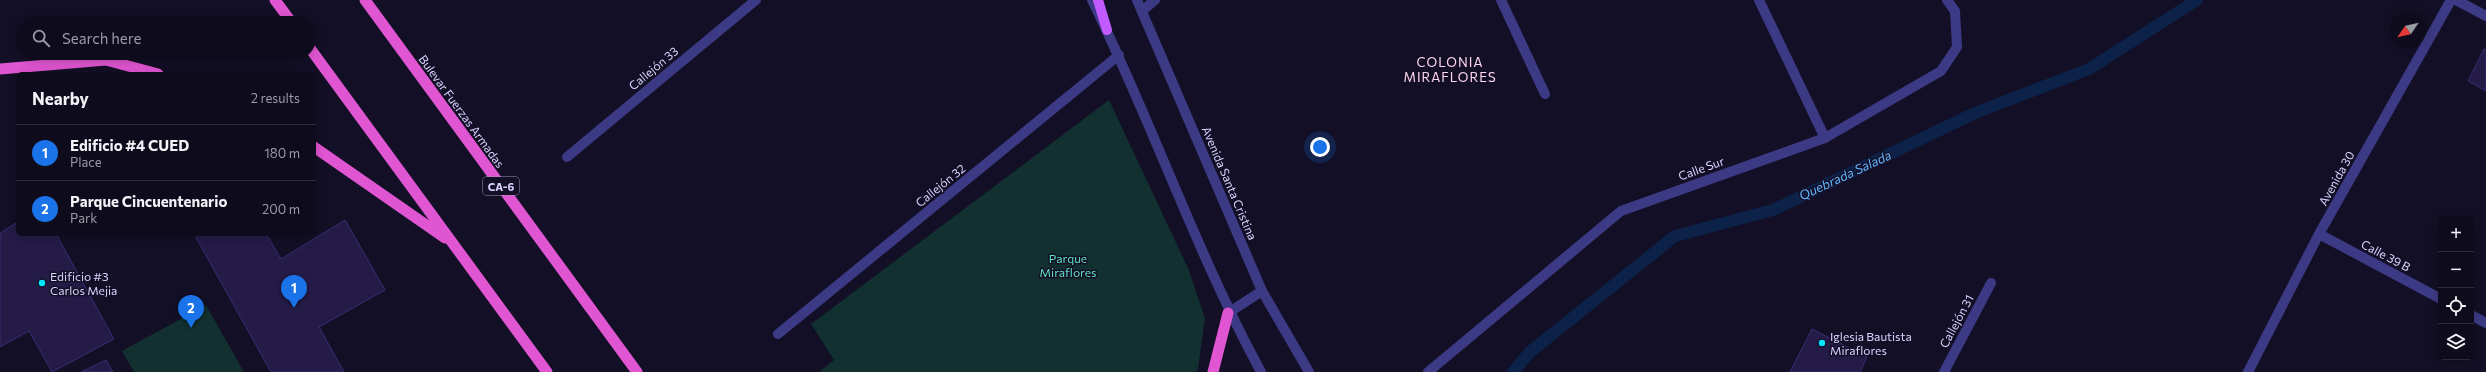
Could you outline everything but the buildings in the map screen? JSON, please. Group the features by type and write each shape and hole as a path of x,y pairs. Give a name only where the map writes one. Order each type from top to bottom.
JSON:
{"highway":[{"path":"275,0 287,16"},
{"name":"Bulevar Fuerzas Armadas","path":"365,0 637,372"},
{"path":"316,57 547,372"},
{"path":"0,69 106,60 151,72"},
{"path":"316,148 452,243"},
{"path":"1213,372 1228,313"}],"main road":[{"path":"1098,0 1107,30"}],"street":[{"name":"Callejón 33","path":"567,157 756,0"},
{"path":"1092,0 1119,55 1228,313 1261,372"},
{"name":"Avenida Santa Cristina","path":"1137,0 1262,291 1309,372"},
{"path":"1142,11 1155,0"},
{"path":"1501,0 1545,94"},
{"path":"1759,0 1825,138"},
{"name":"Calle Sur","path":"1428,372 1622,211 1825,138 1941,72 1958,47 1955,11 1948,0"},
{"name":"Avenida 30","path":"2248,372 2319,234 2451,0"},
{"path":"2456,0 2486,16"},
{"name":"Callejón 32","path":"778,334 1119,55"},
{"name":"Calle 39 B","path":"2319,234 2438,297"},
{"name":"Callejón 31","path":"1944,372 1991,283"},
{"path":"1228,313 1262,291"},
{"path":"2474,316 2486,322"}],"green space":[{"name":"Parque Miraflores","path":"1109,100 1188,268 1205,318 1198,369 1196,372 819,372 834,360 811,324"},
{"path":"206,305 244,372 134,372 122,351"}],"waterway":[{"name":"Quebrada Salada","path":"1513,372 1530,352 1675,236 1773,210 1975,113 2089,69 2197,0"}],"place":[{"name":"Edificio #3 Carlos Mejia","path":"42,283"},
{"name":"Edificio #4 CUED","path":"294,308"},
{"name":"Parque Cincuentenario","path":"191,328"},
{"name":"Iglesia Bautista Miraflores","path":"1822,343"}],"district":[{"name":"COLONIA MIRAFLORES","path":"1450,70"}]}
